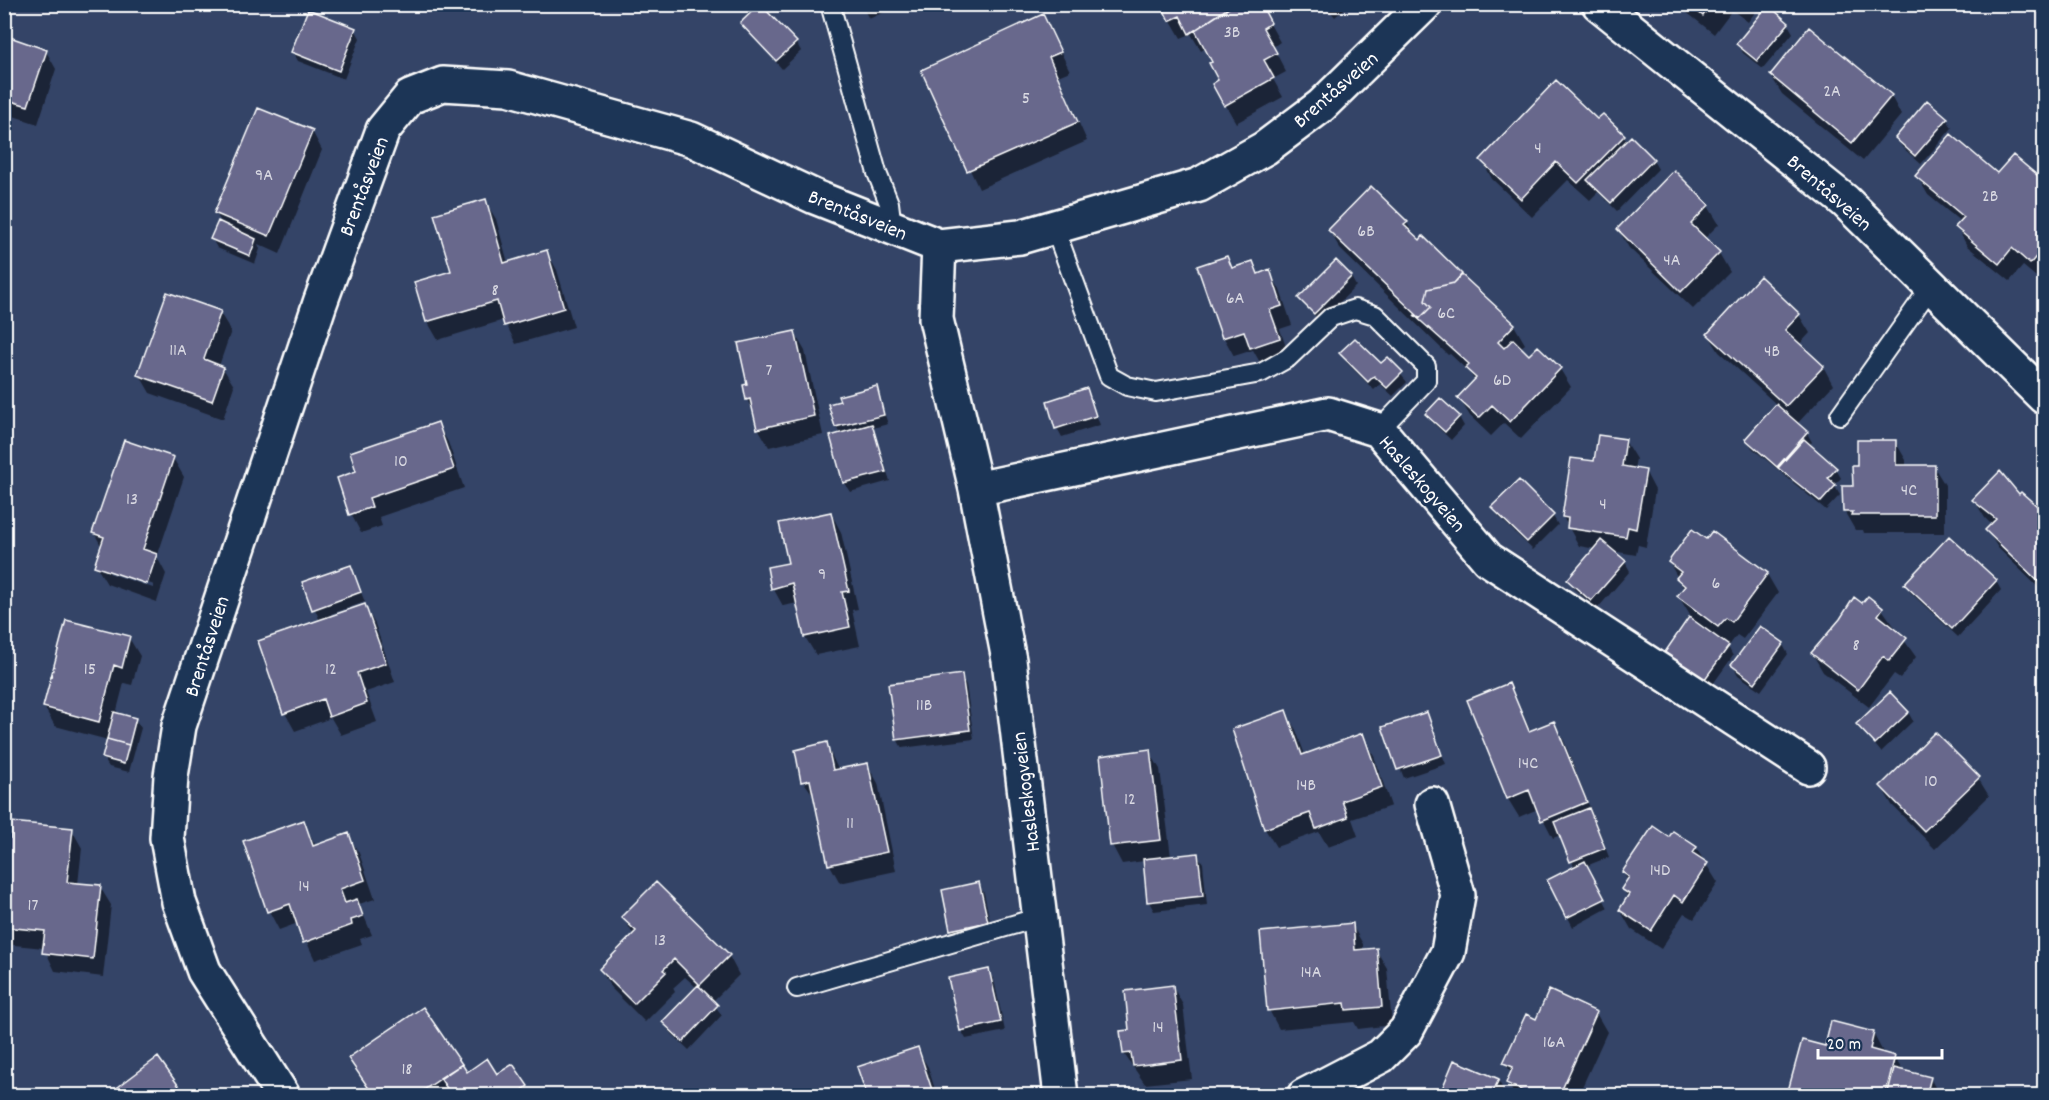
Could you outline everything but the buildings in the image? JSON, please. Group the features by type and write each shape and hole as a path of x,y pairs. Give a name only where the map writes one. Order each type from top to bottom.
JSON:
{"street":[{"name":"Brentåsveien","path":"283,1095 204,971 179,902 167,838 171,776 179,726 320,303 383,130 410,97 443,84 508,88 691,139 815,197 939,246 1020,237 1055,229 1199,185 1265,148 1321,106 1425,4"},
{"name":"Brentåsveien","path":"1599,4 1845,201 2044,397"},
{"name":"Hasleskogveien","path":"939,246 936,318 976,489 1009,660 1061,1095"},
{"name":"Hasleskogveien","path":"976,489 1328,414 1379,430 1488,559 1808,767"},
{"path":"1304,1095 1382,1056 1406,1031 1448,952 1458,895 1432,804"}],"lane":[{"path":"830,4 877,173 889,203 892,227"},
{"path":"1055,229 1109,376 1127,386 1156,392 1261,373 1288,358 1331,317 1354,309 1375,315 1426,366 1426,381 1379,430"},
{"path":"1840,415 1932,285"},
{"path":"797,988 1040,917"}]}
